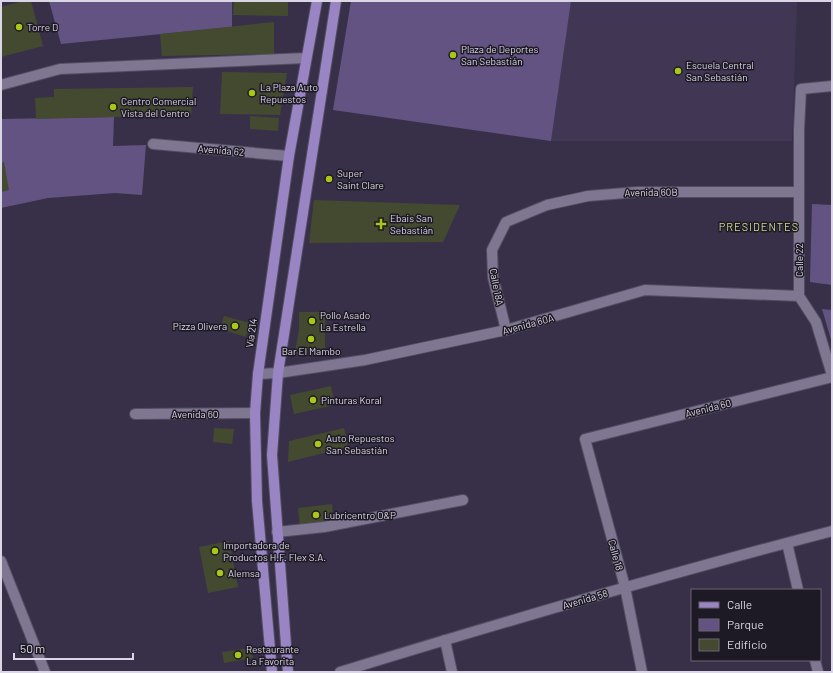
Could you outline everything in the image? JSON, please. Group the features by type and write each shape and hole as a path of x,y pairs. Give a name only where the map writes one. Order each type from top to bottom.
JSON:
{"main road":[{"name":"Vía 214","path":"272,672 257,501 254,414 258,374 290,156 317,1"},
{"path":"288,672 272,455 278,373 336,1"}],"street":[{"path":"1,85 60,69 306,58"},
{"name":"Calle 22","path":"799,296 799,130 801,89 832,86"},
{"name":"Avenida 62","path":"153,144 290,156"},
{"name":"Avenida 60B","path":"506,222 547,206 588,196 637,192 799,192"},
{"name":"Calle 18A","path":"506,222 492,250 493,276 506,330"},
{"name":"Avenida 60A","path":"258,374 278,373 365,360 506,330 645,290 799,296"},
{"path":"799,296 816,322 832,376"},
{"name":"Avenida 60","path":"585,439 832,376"},
{"name":"Avenida 60","path":"135,414 254,414"},
{"name":"Calle 18","path":"585,439 625,587 642,672"},
{"path":"277,532 324,527 463,500"},
{"name":"Avenida 58","path":"340,672 625,587 832,531"},
{"path":"787,543 798,589"},
{"path":"1,561 45,672"},
{"path":"445,640 452,672"},
{"path":"815,661 818,672"}],"shaded area":[{"name":"Escuela Central San Sebastián","path":"571,1 797,1 792,141 551,141"}],"green space":[{"path":"49,1 232,1 232,27 61,44"},
{"name":"Plaza de Deportes San Sebastián","path":"351,1 571,1 551,141 333,110"},
{"path":"114,117 113,146 146,145 142,195 115,193 48,198 1,208 1,119"},
{"path":"812,204 832,205 832,285 810,282"},
{"path":"822,309 832,310 832,343"}],"building":[{"name":"Torre D","path":"23,1 31,1 43,46 1,57 1,7"},
{"path":"234,1 288,1 288,16 233,15"},
{"path":"274,22 274,54 162,56 160,34"},
{"name":"La Plaza Auto Repuestos","path":"222,72 287,73 280,115 220,114"},
{"name":"Centro Comercial Vista del Centro","path":"193,87 191,115 36,119 35,98 54,97 54,89"},
{"path":"250,116 279,118 278,131 250,129"},
{"path":"4,162 9,190 1,192 1,163"},
{"name":"Ebais San Sebastián","path":"314,200 460,205 443,242 309,243"},
{"path":"299,312 325,312 325,349 299,356 295,351 299,330"},
{"name":"Pizza Olivera","path":"224,316 250,323 246,337 220,329"},
{"name":"Pinturas Koral","path":"331,386 335,405 294,414 290,395"},
{"path":"214,428 234,429 232,444 213,442"},
{"name":"Auto Repuestos San Sebastián","path":"344,428 348,447 288,462 289,441"},
{"name":"Lubricentro O&P","path":"332,504 334,523 300,527 298,508"},
{"name":"Alemsa","path":"229,541 238,587 208,593 199,547"},
{"name":"Restaurante La Favorita","path":"251,648 253,658 224,663 222,652"}],"place":[{"name":"Torre D","path":"19,27"},
{"name":"Plaza de Deportes San Sebastián","path":"453,55"},
{"name":"Escuela Central San Sebastián","path":"678,71"},
{"name":"La Plaza Auto Repuestos","path":"252,93"},
{"name":"Centro Comercial Vista del Centro","path":"113,107"},
{"name":"Super Saint Clare","path":"329,179"},
{"name":"Ebais San Sebastián","path":"381,224"},
{"name":"Pollo Asado La Estrella","path":"312,321"},
{"name":"Pizza Olivera","path":"235,326"},
{"name":"Bar El Mambo","path":"311,339"},
{"name":"Pinturas Koral","path":"313,400"},
{"name":"Auto Repuestos San Sebastián","path":"318,444"},
{"name":"Lubricentro O&P","path":"316,515"},
{"name":"Importadora de Productos H.F. Flex S.A.","path":"215,551"},
{"name":"Alemsa","path":"220,573"},
{"name":"Restaurante La Favorita","path":"238,655"}],"district":[{"name":"PRESIDENTES","path":"759,227"}]}
